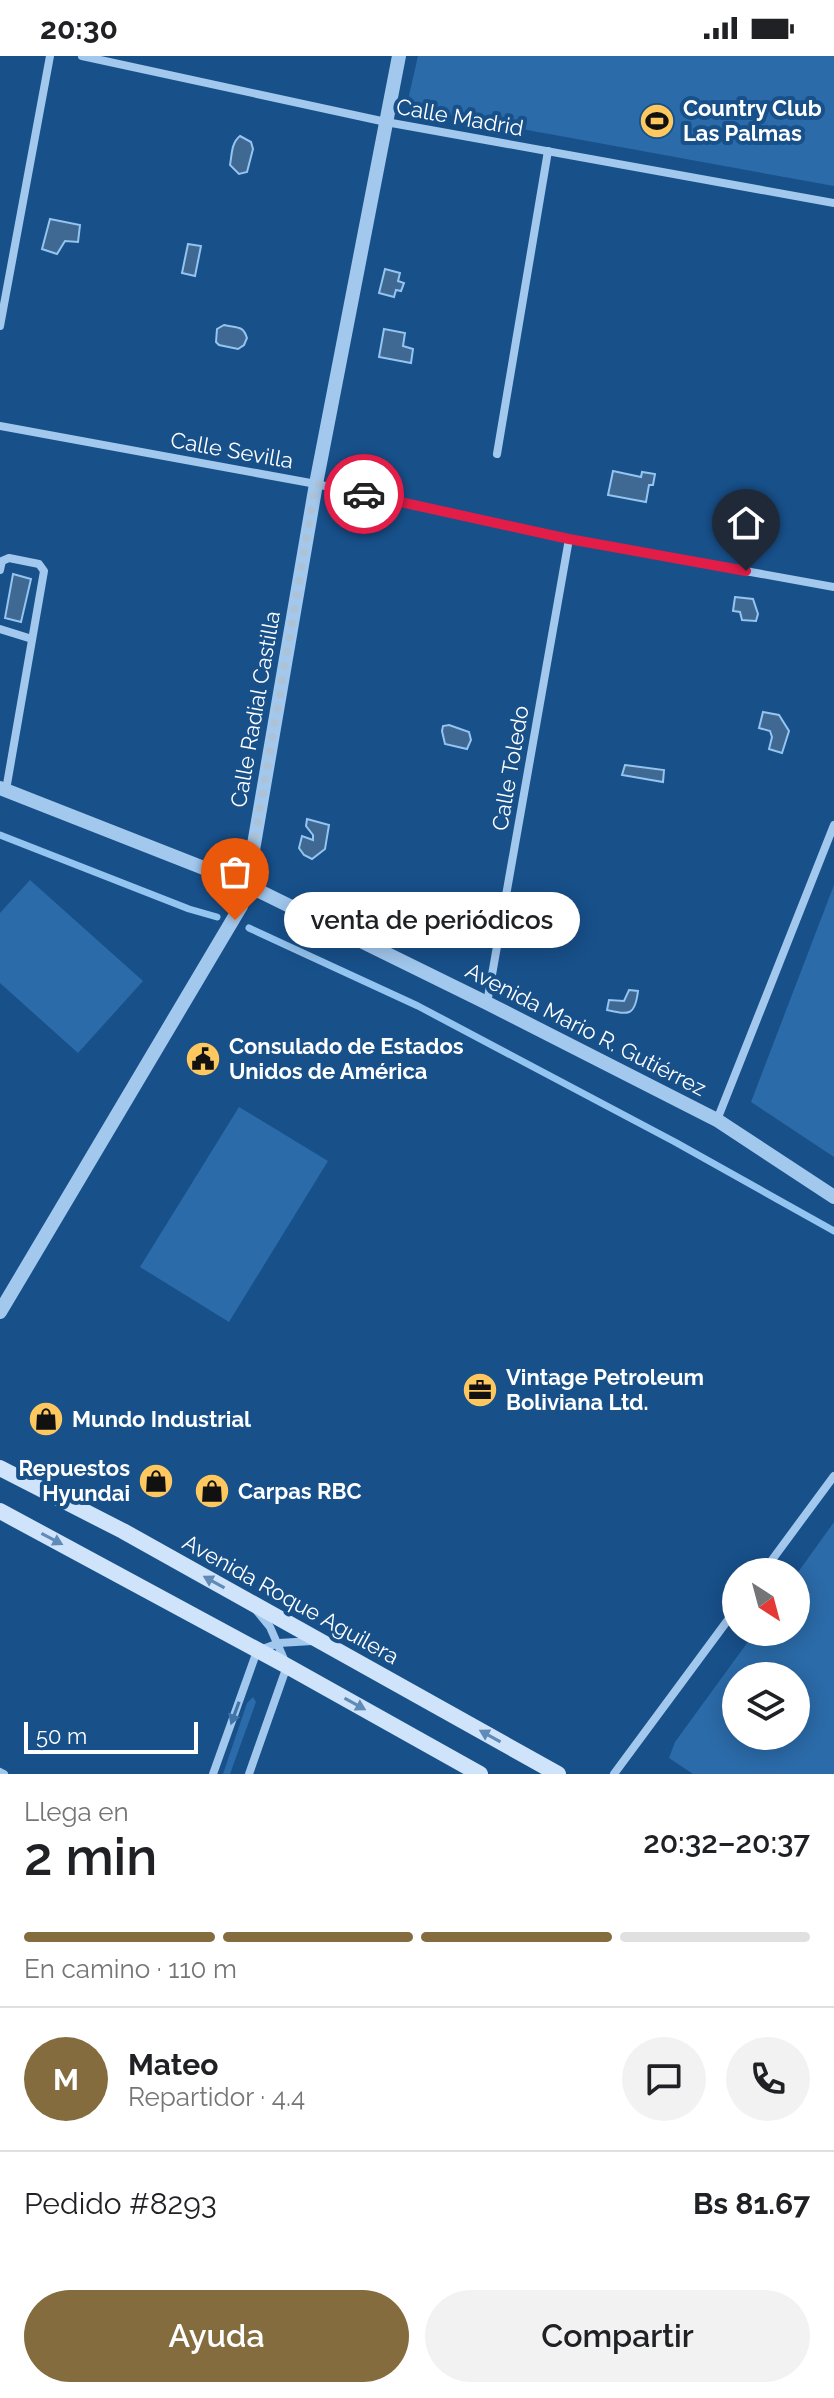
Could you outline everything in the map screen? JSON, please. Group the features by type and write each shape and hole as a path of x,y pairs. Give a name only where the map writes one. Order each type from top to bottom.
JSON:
{"main road":[{"name":"Avenida Roque Aguilera","path":"0,1468 123,1531 558,1774"},
{"path":"0,1511 480,1774"}],"street":[{"path":"0,326 50,56"},
{"name":"Calle Madrid","path":"82,56 386,122 834,203"},
{"name":"Calle Radial Castilla","path":"0,1312 241,906 316,484 399,56"},
{"path":"497,454 548,151"},
{"name":"Calle Sevilla","path":"0,426 316,484 569,539 834,587"},
{"name":"Calle Toledo","path":"487,1003 569,539"},
{"path":"0,570 2,561 9,558 39,564 44,571 3,789"},
{"path":"0,629 32,639"},
{"name":"Avenida Mario R. Gutiérrez","path":"3,789 247,885 717,1120 834,1197"},
{"path":"717,1120 834,825"},
{"path":"773,1558 834,1476"},
{"path":"248,1601 270,1627 287,1666 249,1774"},
{"path":"614,1774 722,1628"},
{"path":"213,1774 257,1651 279,1643 311,1641 330,1647"}],"shaded area":[{"name":"Country Club Las Palmas","path":"418,56 834,56 834,186 417,110 408,100"},
{"path":"240,136 251,142 253,149 247,172 239,174 230,165 233,146"},
{"path":"50,219 80,225 78,242 65,241 57,254 42,249"},
{"path":"188,244 201,246 195,276 182,273"},
{"path":"385,269 400,273 398,281 404,283 401,291 396,290 394,297 379,293"},
{"path":"224,325 244,331 247,338 244,345 238,349 216,342 217,329"},
{"path":"384,329 405,333 403,346 413,349 411,363 379,357"},
{"path":"613,471 641,477 642,472 655,474 646,502 608,495"},
{"path":"13,574 31,579 21,622 5,618"},
{"path":"735,597 753,599 758,614 756,621 742,620 740,612 733,611"},
{"path":"763,712 779,715 789,731 782,753 769,749 770,731 759,728"},
{"path":"443,726 469,732 471,740 467,749 445,744"},
{"path":"625,765 664,770 663,782 622,775"},
{"path":"307,819 329,825 325,849 312,859 299,848 302,836 313,840 306,826"},
{"path":"30,880 143,981 78,1053 0,983 0,913"},
{"path":"834,885 834,1157 751,1102"},
{"path":"629,990 638,991 630,1012 607,1010 609,1000 624,1001"},
{"path":"239,1107 328,1161 229,1322 140,1267"},
{"path":"834,1522 834,1774 693,1774 669,1758 675,1742 722,1677 722,1750 810,1750 810,1662 733,1662 745,1646 810,1646 808,1558"},
{"path":"253,1697 256,1702 230,1774 223,1774 247,1703"}],"waterway":[{"path":"0,835 189,909 217,917"},
{"path":"249,928 418,1006 675,1142 834,1231"}],"way so far":[{"path":"235,920 247,885 316,484 364,494"}],"place":[{"name":"Country Club Las Palmas","path":"657,121"},
{"name":"venta de periódicos","path":"235,920"},
{"name":"Consulado de Estados Unidos de América","path":"203,1059"},
{"name":"Vintage Petroleum Boliviana Ltd.","path":"480,1390"},
{"name":"Mundo Industrial","path":"46,1419"},
{"name":"Repuestos Hyundai","path":"156,1481"},
{"name":"Carpas RBC","path":"212,1491"}],"route":[{"path":"364,494 569,539 746,571"}]}
